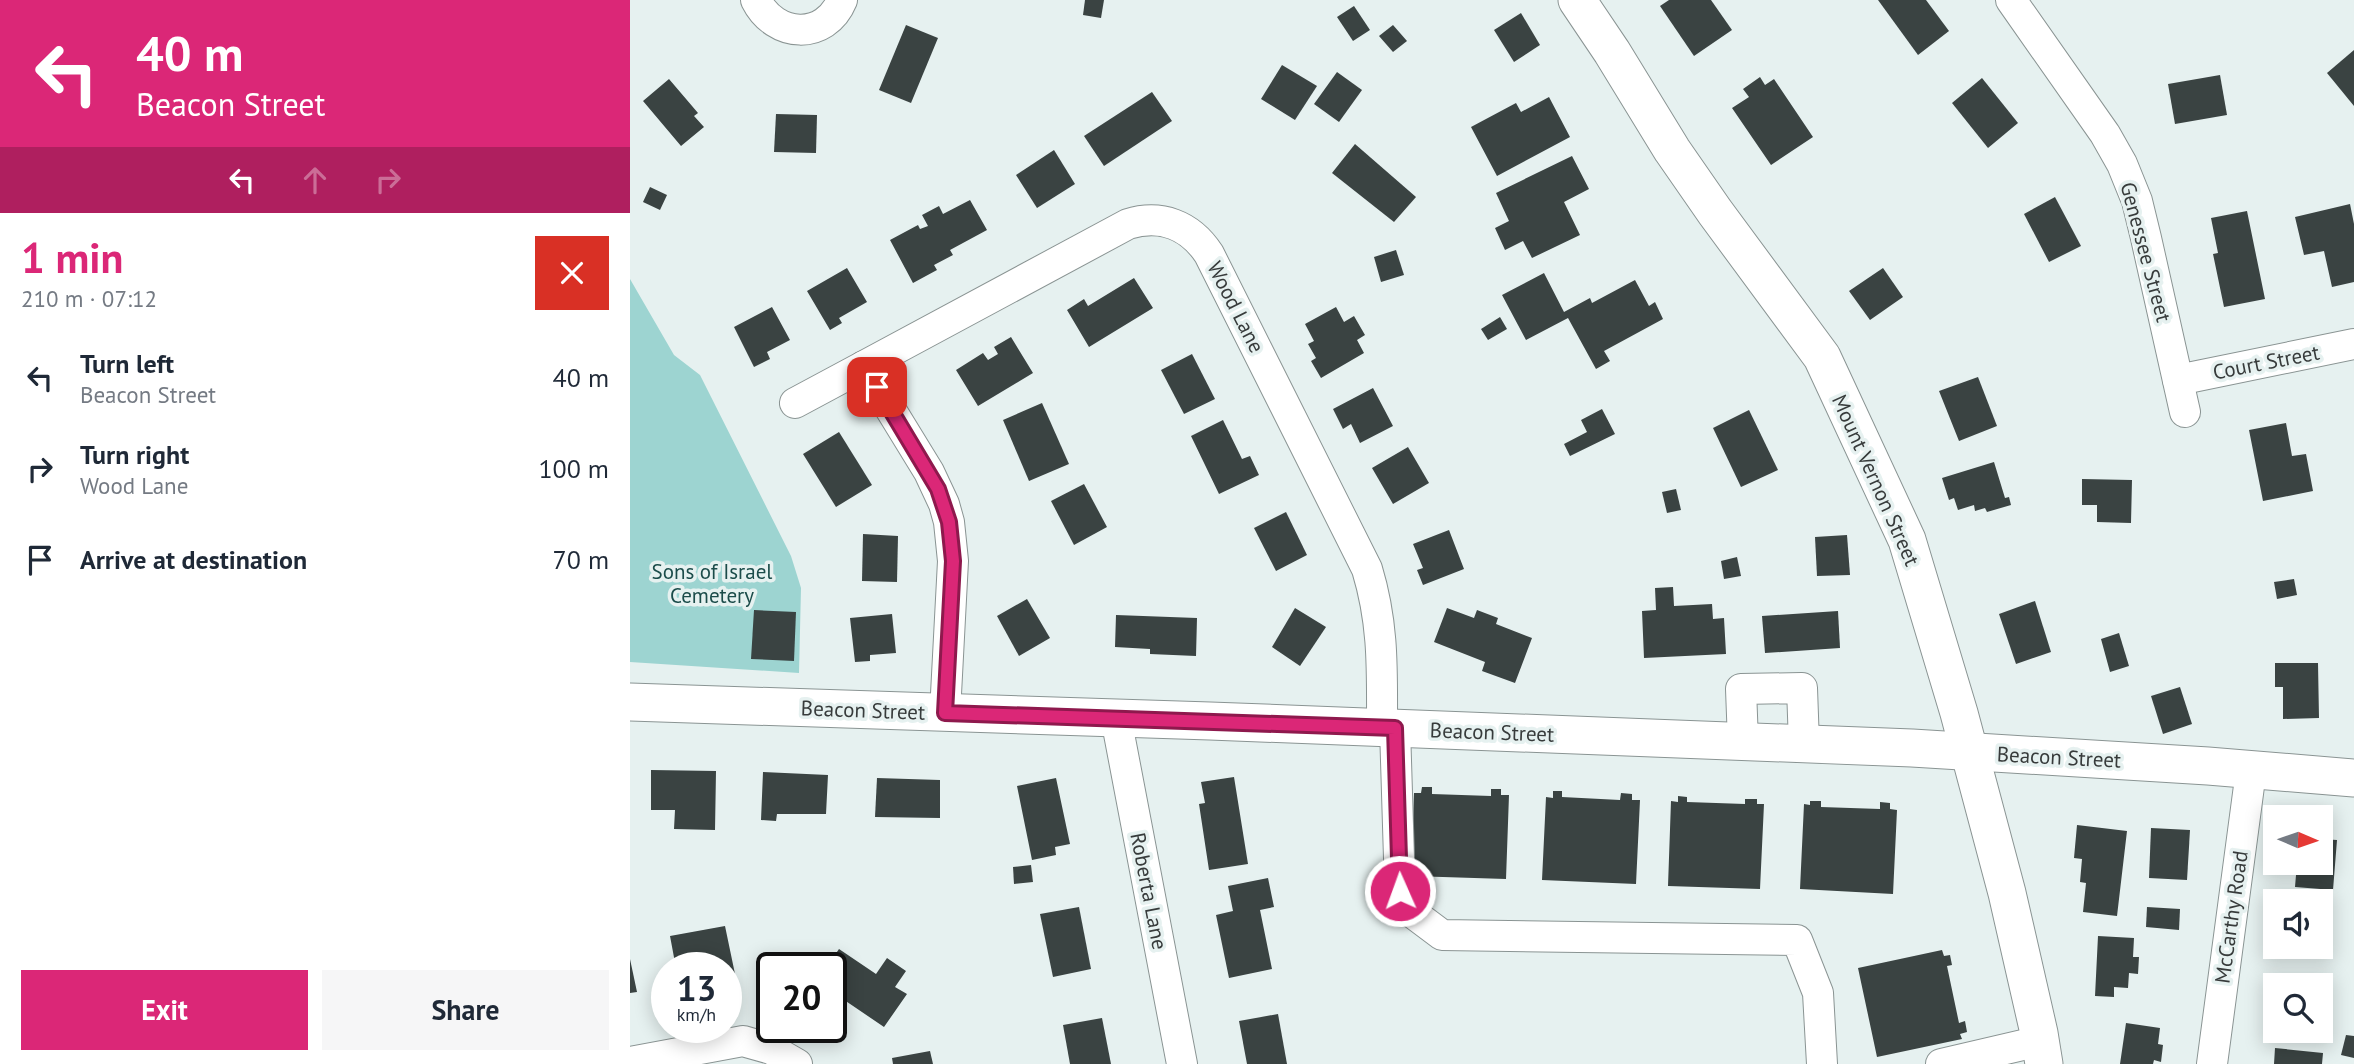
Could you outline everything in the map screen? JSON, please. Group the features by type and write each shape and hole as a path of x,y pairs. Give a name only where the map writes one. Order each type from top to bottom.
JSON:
{"main road":[{"name":"Mount Vernon Street","path":"1577,0 1679,160 1822,358 1908,540 1969,752 2023,960 2042,1052"},
{"name":"Beacon Street","path":"630,702 1804,744 1969,752 2354,778"}],"street":[{"path":"756,0 769,18 778,24 797,29 807,29 826,21 834,14 842,0"},
{"name":"Genessee Street","path":"2011,0 2105,134 2122,164 2137,201 2147,238 2185,412"},
{"name":"Wood Lane","path":"795,404 1128,223 1163,220 1185,229 1209,254 1367,569 1381,628 1400,891 1413,914 1442,935 1797,940 1818,993 1822,1064"},
{"name":"Court Street","path":"2178,380 2354,344"},
{"path":"864,366 933,480 949,522 953,561 945,713"},
{"path":"1743,742 1741,689 1802,688 1804,744"},
{"name":"Roberta Lane","path":"1116,718 1182,1064"},
{"name":"McCarthy Road","path":"2212,1064 2251,771"},
{"path":"630,1062 743,1041 771,1049 797,1064"},
{"path":"1941,1064 2042,1052"}],"green space":[{"name":"Sons of Israel Cemetery","path":"630,279 674,355 700,375 791,556 801,588 799,673 630,662"}],"building":[{"path":"1085,0 1104,0 1101,18 1083,15"},
{"path":"1669,0 1711,0 1732,30 1694,56 1660,6"},
{"path":"1878,0 1926,0 1949,31 1918,55"},
{"path":"1354,6 1370,30 1353,41 1337,17"},
{"path":"1521,13 1540,45 1514,62 1494,30"},
{"path":"906,25 938,38 911,103 879,90"},
{"path":"1393,25 1407,41 1393,52 1379,36"},
{"path":"2354,50 2354,106 2327,73"},
{"path":"1282,65 1317,86 1295,120 1261,99"},
{"path":"1337,72 1362,90 1339,122 1314,104"},
{"path":"2220,75 2227,115 2175,124 2168,84"},
{"path":"1760,77 1765,85 1774,79 1813,137 1771,165 1732,108 1749,97 1743,89"},
{"path":"1982,78 2018,123 1988,148 1952,103"},
{"path":"669,79 698,113 694,116 704,127 681,146 643,101"},
{"path":"1152,92 1172,121 1104,166 1084,136"},
{"path":"1549,97 1570,137 1497,176 1471,127 1516,103 1521,112"},
{"path":"776,114 817,115 816,153 774,152"},
{"path":"1355,144 1416,197 1394,222 1332,173"},
{"path":"1054,150 1075,184 1037,208 1016,175"},
{"path":"1572,156 1589,189 1564,202 1580,235 1532,258 1523,241 1505,250 1495,228 1509,221 1496,193"},
{"path":"650,187 667,195 660,210 643,202"},
{"path":"2055,197 2081,246 2049,262 2024,214"},
{"path":"970,200 987,230 950,250 953,255 934,265 937,270 913,283 890,240 918,225 920,229 928,226 922,215 939,206 943,214"},
{"path":"2350,204 2354,224 2354,282 2332,287 2324,251 2304,255 2295,217"},
{"path":"2247,211 2265,299 2224,307 2213,254 2218,253 2211,218"},
{"path":"1396,250 1404,275 1381,282 1374,257"},
{"path":"847,268 867,302 839,318 842,323 830,330 807,291"},
{"path":"1883,268 1903,297 1870,320 1849,291"},
{"path":"1544,273 1564,312 1590,298 1592,303 1635,280 1649,306 1655,302 1663,319 1604,351 1610,361 1596,369 1568,318 1526,340 1502,295"},
{"path":"1134,278 1153,308 1089,347 1067,310 1084,299 1088,306"},
{"path":"772,307 790,340 767,352 770,359 754,367 734,327"},
{"path":"1336,307 1344,322 1354,316 1365,335 1357,340 1364,353 1321,378 1311,361 1316,358 1308,344 1314,341 1305,324"},
{"path":"1500,317 1507,329 1488,340 1481,329"},
{"path":"1011,337 1033,373 978,406 956,370 983,353 988,360 998,354 994,347"},
{"path":"1192,354 1215,399 1184,414 1161,370"},
{"path":"1978,377 1997,426 1959,441 1939,391"},
{"path":"1373,388 1393,426 1360,443 1351,424 1343,429 1333,409"},
{"path":"1042,403 1069,464 1029,481 1003,420"},
{"path":"1602,409 1615,434 1570,456 1564,444 1587,432 1581,420"},
{"path":"1749,410 1778,470 1741,487 1713,428"},
{"path":"1223,420 1242,459 1250,456 1259,475 1219,494 1191,436"},
{"path":"2286,423 2292,456 2306,454 2313,491 2263,501 2249,430"},
{"path":"839,432 872,485 836,507 803,454"},
{"path":"1408,447 1429,483 1393,504 1372,468"},
{"path":"1994,462 2005,498 2009,497 2011,505 1987,512 1985,508 1975,511 1974,505 1958,510 1954,498 1949,500 1942,478"},
{"path":"2082,479 2132,480 2131,523 2097,522 2097,505 2082,505"},
{"path":"1084,484 1107,527 1074,545 1051,501"},
{"path":"1676,489 1681,510 1667,513 1662,492"},
{"path":"1286,512 1307,555 1276,571 1254,528"},
{"path":"1449,530 1464,569 1423,585 1417,570 1423,568 1413,544"},
{"path":"863,534 898,536 897,582 862,581"},
{"path":"1847,535 1850,575 1817,576 1815,537"},
{"path":"1737,557 1741,576 1724,579 1721,561"},
{"path":"2294,579 2297,595 2277,599 2274,582"},
{"path":"1673,587 1674,606 1712,604 1713,619 1724,618 1726,654 1644,658 1642,611 1656,610 1655,588"},
{"path":"1027,599 1050,638 1019,656 997,616"},
{"path":"2035,601 2051,652 2016,664 1999,614"},
{"path":"1295,608 1326,627 1300,666 1272,647"},
{"path":"1447,608 1474,618 1477,610 1498,618 1496,624 1532,638 1515,683 1482,671 1485,662 1434,642"},
{"path":"754,610 796,612 794,661 751,659"},
{"path":"1838,611 1840,648 1765,653 1762,616"},
{"path":"892,614 896,653 870,655 870,661 855,662 850,618"},
{"path":"1116,615 1197,618 1196,656 1150,654 1150,649 1115,647"},
{"path":"2119,633 2129,666 2110,672 2101,639"},
{"path":"2275,663 2318,663 2319,718 2283,719 2283,687 2275,687"},
{"path":"2180,687 2192,724 2163,734 2151,696"},
{"path":"651,770 716,771 715,830 674,829 675,810 651,810"},
{"path":"763,772 828,775 826,814 777,814 776,821 761,820"},
{"path":"1234,777 1248,864 1209,870 1199,804 1205,803 1201,782"},
{"path":"877,778 940,780 940,818 875,817"},
{"path":"1056,778 1070,844 1055,847 1056,855 1032,860 1017,786"},
{"path":"1422,787 1432,787 1432,794 1491,796 1491,789 1501,789 1501,795 1509,795 1506,879 1411,876 1414,793 1421,793"},
{"path":"1553,791 1562,791 1562,797 1620,800 1621,793 1632,794 1632,800 1640,800 1636,884 1542,880 1546,797 1553,798"},
{"path":"1678,796 1687,797 1687,802 1745,804 1745,799 1757,799 1757,804 1764,804 1760,889 1668,886 1671,801 1678,802"},
{"path":"1810,801 1821,801 1821,807 1880,809 1880,802 1890,803 1890,809 1897,810 1893,894 1800,889 1804,804 1810,805"},
{"path":"2077,825 2127,831 2117,916 2083,912 2086,883 2080,882 2082,859 2074,858"},
{"path":"2151,828 2190,830 2187,880 2149,878"},
{"path":"2333,840 2337,840 2333,890 2295,887 2296,875 2333,875"},
{"path":"1031,865 1033,882 1014,884 1013,867"},
{"path":"1268,878 1274,907 1260,910 1272,969 1229,978 1216,915 1233,911 1228,886"},
{"path":"1079,907 1091,969 1053,977 1040,914"},
{"path":"2147,907 2180,909 2179,930 2146,927"},
{"path":"725,926 730,952 673,952 670,936"},
{"path":"2098,936 2134,938 2133,957 2139,957 2138,974 2129,973 2128,988 2114,987 2114,997 2095,996"},
{"path":"1942,950 1944,956 1950,955 1952,965 1947,966 1959,1023 1965,1021 1967,1032 1960,1034 1962,1039 1877,1057 1858,968"},
{"path":"847,954 876,974 887,958 906,971 895,987 907,994 884,1027 847,1002"},
{"path":"630,959 637,992 630,993"},
{"path":"1278,1014 1287,1064 1247,1064 1239,1021"},
{"path":"1102,1018 1111,1064 1070,1064 1063,1025"},
{"path":"2126,1023 2160,1028 2158,1044 2163,1045 2161,1062 2154,1060 2153,1064 2120,1064"},
{"path":"2346,1035 2354,1036 2354,1058 2341,1055"},
{"path":"2275,1048 2323,1053 2322,1064 2274,1064"},
{"path":"930,1051 933,1064 893,1064 892,1058"}],"route":[{"path":"877,387 929,472 949,522 953,561 945,713 1395,728 1400,891"}]}
